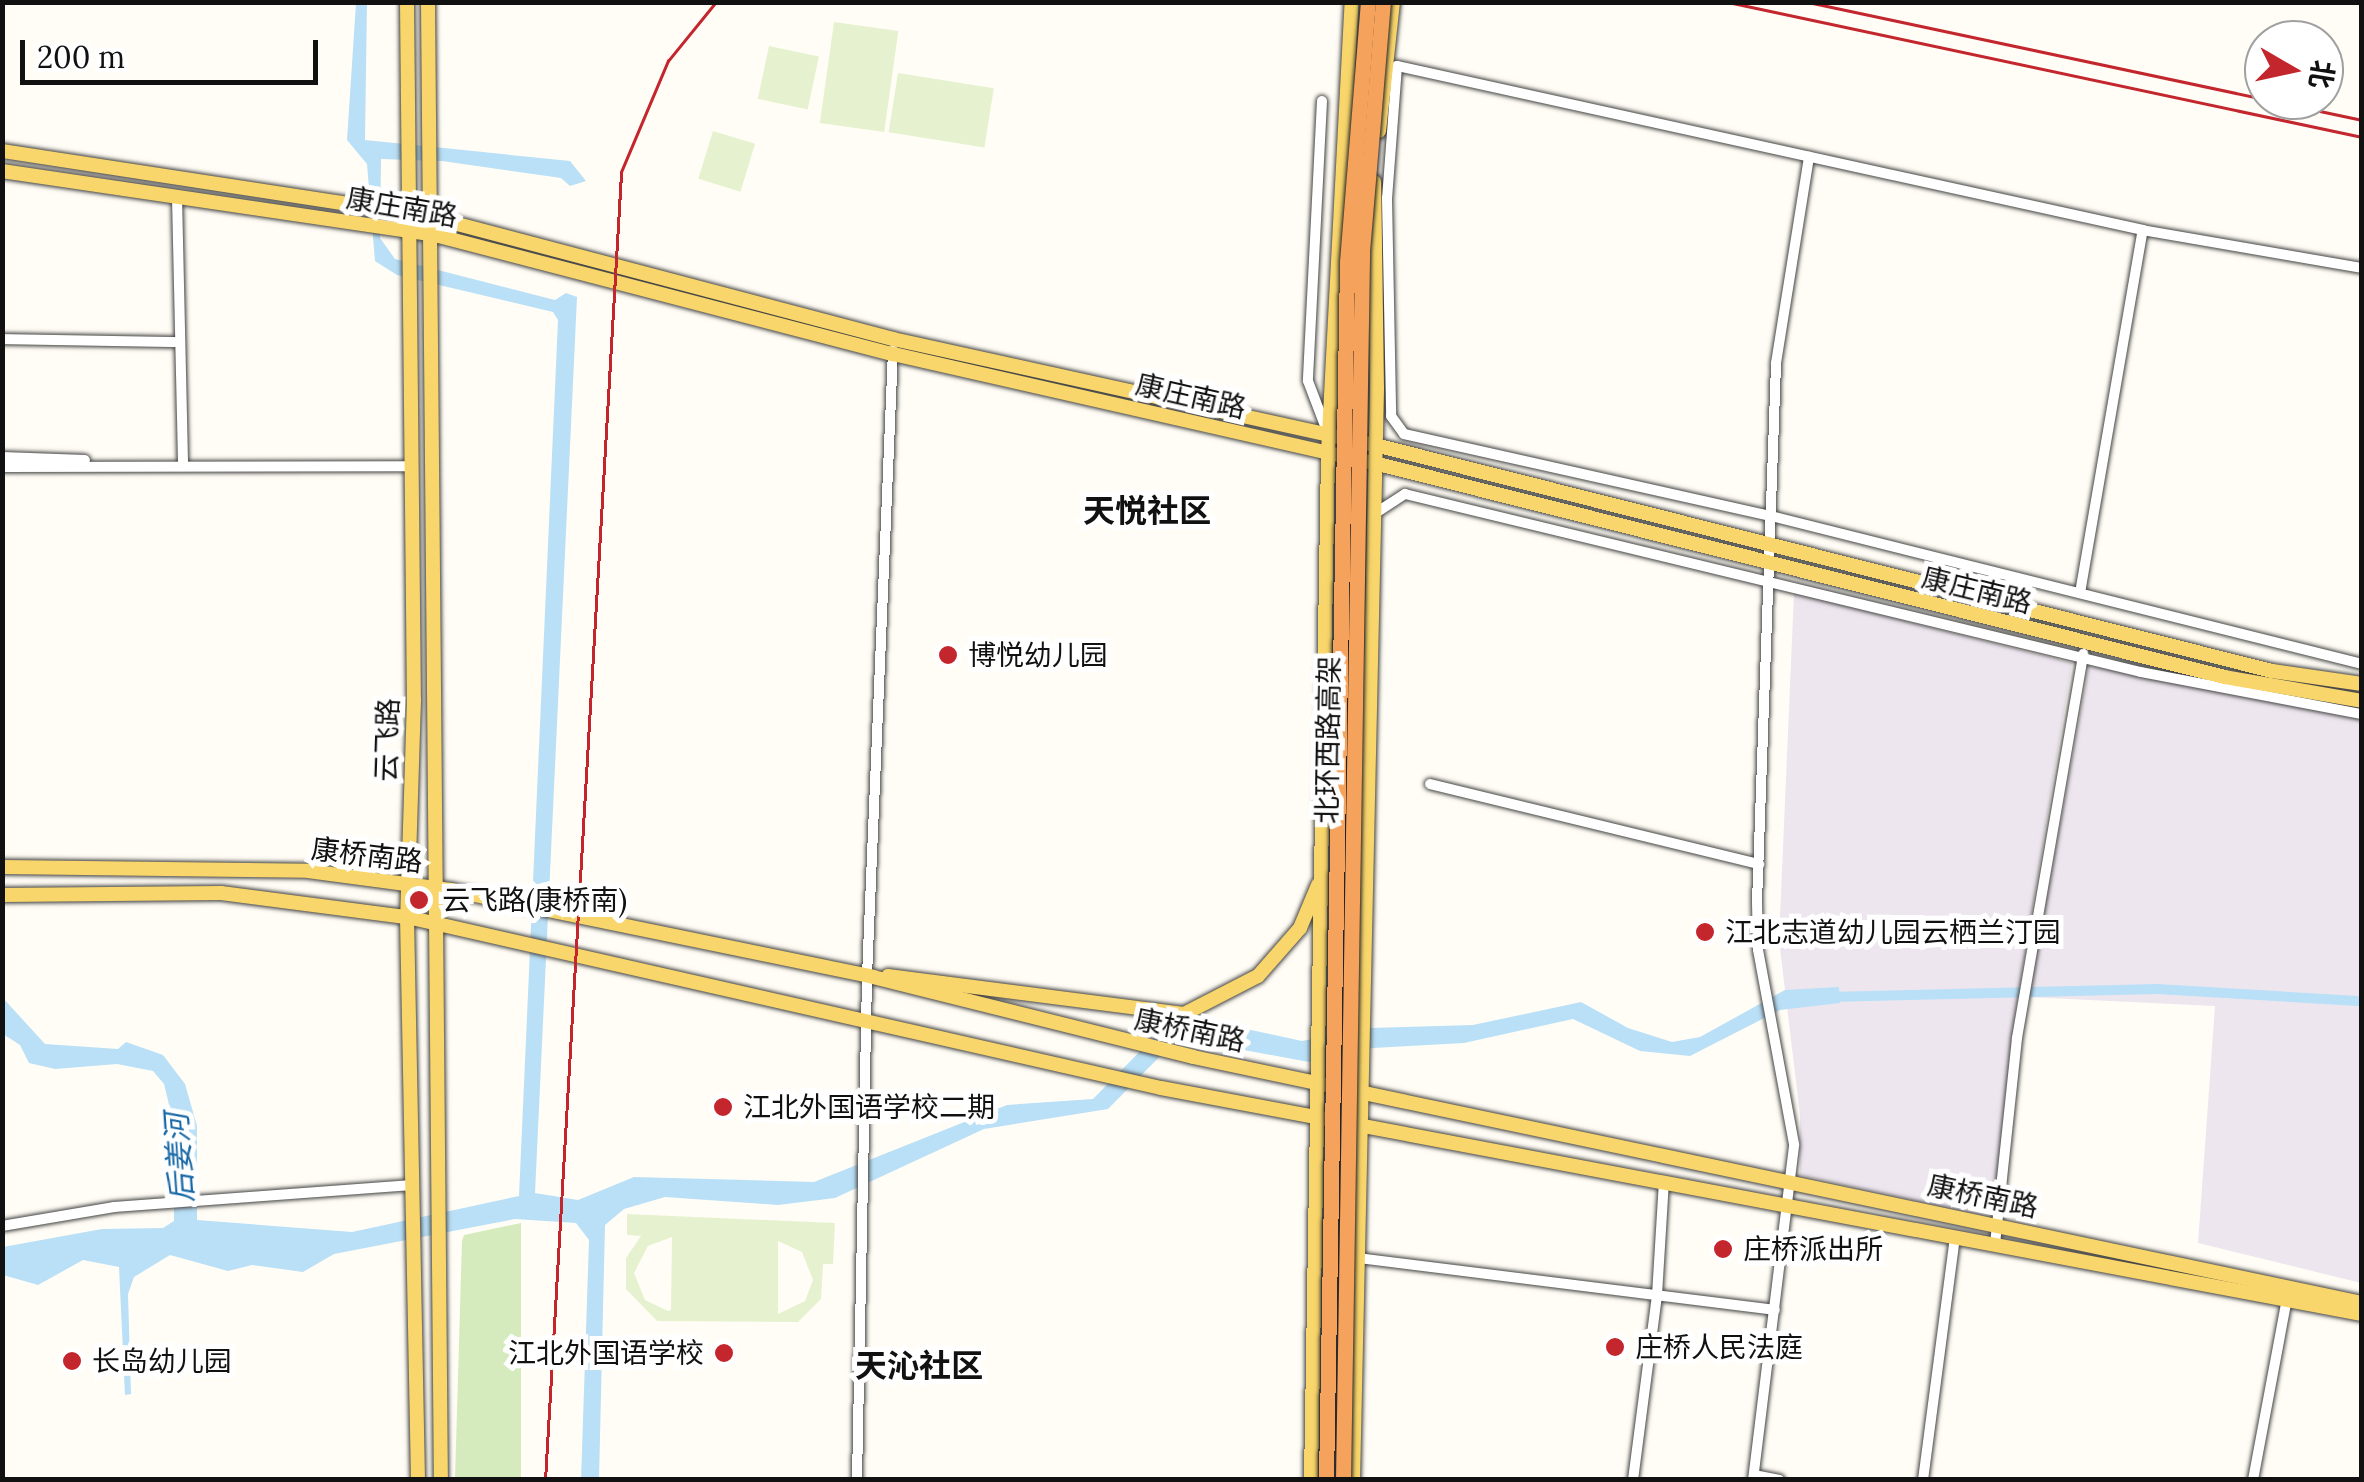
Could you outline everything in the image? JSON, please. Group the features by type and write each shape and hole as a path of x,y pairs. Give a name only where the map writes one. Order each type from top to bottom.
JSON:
{"highway":[{"name":"北环西路高架","path":"1326,1480 1347,262 1368,2"},
{"name":"北环西路高架","path":"1343,1480 1362,251 1382,2"}],"main road":[{"name":"云飞路","path":"407,2 411,466 408,917 418,1480"},
{"name":"云飞路","path":"428,2 442,1480"},
{"path":"1310,1480 1329,445 1336,214 1352,2"},
{"path":"1353,1480 1375,446 1374,187 1393,2"},
{"name":"康庄南路","path":"2,151 430,216 892,346"},
{"name":"康庄南路","path":"2,171 431,234 892,346 1329,445 1374,463 1770,564 2083,650 2362,701"},
{"name":"康庄南路","path":"1329,445 1375,446 2272,671 2362,684"},
{"name":"康桥南路","path":"2,867 308,871 438,888 870,977 1194,1057 1361,1079 1791,1180 1998,1224 2362,1314"},
{"path":"870,977 956,980 1134,1012 1184,1014 1258,976 1300,928 1322,875"},
{"name":"康桥南路","path":"2,895 222,893 408,917 554,946 1162,1088 1995,1244 2362,1302"}],"street":[{"path":"1404,434 1390,416 1388,278 1398,66 2143,230 2362,268"},
{"path":"1322,100 1308,381 1329,445"},
{"path":"1780,1480 1754,1478 1789,1204 1792,1112 1758,950 1759,864 1780,326 1808,157"},
{"path":"177,197 183,466"},
{"path":"2080,593 2143,230"},
{"path":"2,339 180,342"},
{"path":"857,1480 868,1020 892,346"},
{"path":"1375,446 1404,434 1771,516 2362,664"},
{"path":"2,458 183,466 411,466"},
{"path":"2,467 155,465"},
{"path":"1373,514 1405,494 1768,583 2362,714"},
{"path":"1995,1244 2023,1000 2083,650"},
{"path":"1430,784 1759,864"},
{"path":"1632,1480 1657,1295 1664,1181"},
{"path":"2,1226 146,1204 413,1191"},
{"path":"1923,1480 1956,1236"},
{"path":"1358,1258 1775,1310"},
{"path":"2253,1480 2288,1293"}],"shaded area":[{"path":"1794,593 2072,663 2012,1035 1994,1218 1800,1175 1800,1115 1779,940"},
{"path":"2089,666 2361,720 2361,1283 2198,1243 2215,1006 2029,997"}],"green space":[{"path":"834,22 898,31 884,132 820,123"},
{"path":"769,46 819,57 808,109 758,99"},
{"path":"898,73 994,88 984,147 889,132"},
{"path":"713,131 755,144 740,192 698,179"},
{"path":"627,1214 835,1223 833,1264 823,1264 821,1299 798,1322 657,1321 626,1289 626,1258 641,1236 627,1235","holes":["672,1237 671,1310 668,1311 645,1300 634,1273 648,1246","778,1241 802,1252 813,1280 805,1301 778,1314"]},
{"path":"521,1223 521,1479 455,1479 462,1241 464,1235"}],"water":[{"name":"后姜河","path":"367,2 365,140 570,161 586,181 570,186 561,178 442,161 381,159 380,238 395,259 555,300 566,293 577,297 535,1193 578,1200 634,1177 814,1182 1007,1105 1093,1099 1163,1028 1191,1017 1302,1041 1370,1028 1473,1025 1581,1002 1628,1028 1672,1042 1700,1037 1785,990 1839,987 1840,1003 1780,1010 1690,1056 1640,1051 1573,1019 1464,1043 1373,1048 1309,1062 1178,1038 1108,1109 984,1129 835,1198 778,1205 665,1197 624,1209 605,1225 599,1479 581,1480 589,1240 576,1223 515,1219 334,1254 303,1272 252,1265 228,1271 170,1255 134,1277 128,1294 131,1394 125,1395 119,1267 83,1260 38,1285 3,1275 3,1247 102,1229 163,1228 174,1221 173,1121 164,1084 153,1071 117,1064 55,1069 29,1063 20,1045 3,1034 2,997 45,1044 118,1049 126,1042 163,1055 185,1084 197,1126 197,1220 352,1232 519,1196 558,320 553,312 397,275 375,261 367,164 347,140 356,3"}],"waterway":[{"path":"1828,997 2157,989 2362,1001"}],"railway":[{"path":"545,1480 621,172 668,61 716,2"},
{"path":"1728,2 2362,137"},
{"path":"1808,2 2244,95"},
{"path":"2344,116 2362,120"}],"place":[{"name":"博悦幼儿园","path":"948,655"},
{"name":"云飞路(康桥南)","path":"419,900"},
{"name":"江北志道幼儿园云栖兰汀园","path":"1705,932"},
{"name":"江北外国语学校二期","path":"723,1107"},
{"name":"庄桥派出所","path":"1723,1249"},
{"name":"庄桥人民法庭","path":"1615,1347"},
{"name":"江北外国语学校","path":"724,1353"},
{"name":"长岛幼儿园","path":"72,1361"}],"district":[{"name":"天悦社区","path":"1147,511"},
{"name":"天沁社区","path":"919,1366"}]}
